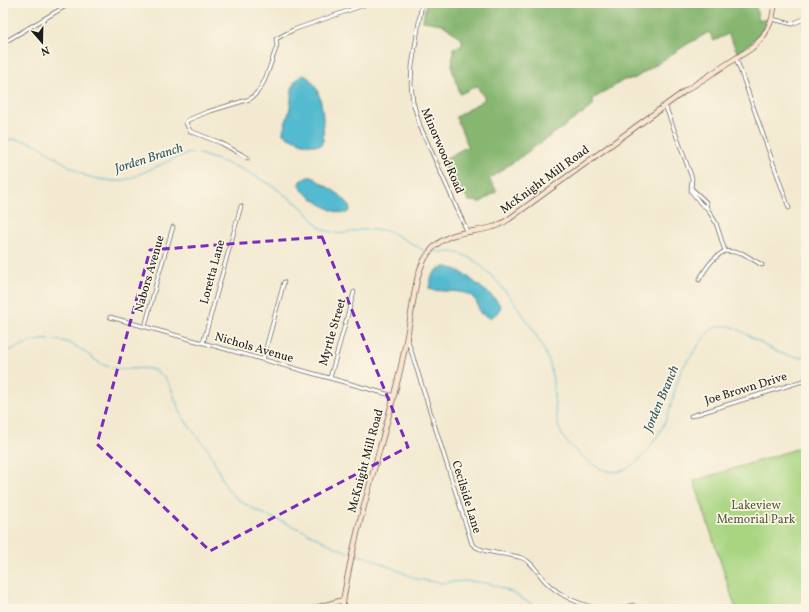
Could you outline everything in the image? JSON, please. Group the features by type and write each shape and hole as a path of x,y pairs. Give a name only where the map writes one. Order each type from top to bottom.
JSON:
{"street":[{"path":"3,43 71,3"},
{"path":"248,158 222,143 190,131 186,123 193,117 250,99 255,95 262,86 277,46 276,39 293,30 370,3"},
{"name":"Minorwood Road","path":"422,3 412,66 411,84 413,102 420,126 467,232"},
{"name":"McKnight Mill Road","path":"342,609 356,537 394,396 418,278 425,258 432,248 442,240 453,235 492,228 510,219 665,105 759,42 772,19 775,3"},
{"path":"772,19 792,24 806,18"},
{"path":"736,58 789,208"},
{"path":"665,105 692,178 691,190 706,202 707,208 716,223 726,252"},
{"name":"Loretta Lane","path":"203,343 241,206"},
{"name":"Nabors Avenue","path":"145,327 173,227"},
{"path":"698,280 718,255 726,252 742,253 762,265"},
{"path":"263,359 284,282"},
{"name":"Myrtle Street","path":"330,378 354,292"},
{"name":"Nichols Avenue","path":"110,317 394,396"},
{"name":"Cecilside Lane","path":"407,336 472,544 479,548 523,558 531,564 550,586 578,602 601,609"},
{"name":"Joe Brown Drive","path":"691,416 806,380"},
{"path":"312,609 343,600"},
{"path":"619,609 633,605"}],"highlighted area":[{"path":"322,237 408,447 210,551 97,444 150,250"}],"green space":[{"path":"426,3 755,3 759,20 768,20 755,39 738,53 728,34 714,41 709,32 634,79 624,80 593,99 593,106 489,179 497,191 481,202 469,201 462,191 456,195 441,161 468,146 456,117 485,99 477,86 460,94 452,69 453,48 462,46 462,39 442,24 423,21"},
{"name":"Lakeview Memorial Park","path":"806,446 806,609 736,609 694,481"}],"water":[{"path":"304,75 311,80 319,95 323,114 323,141 321,145 312,145 292,139 283,134 289,110 292,88 296,80"},
{"path":"308,177 313,177 335,192 345,200 349,205 350,210 347,213 336,212 310,197 299,185 300,181"},
{"path":"445,267 461,272 493,297 501,307 497,313 490,318 480,313 477,303 468,294 462,292 429,289 430,281 435,272"}],"waterway":[{"name":"Jorden Branch","path":"3,141 13,139 38,145 84,175 113,181 121,181 131,178 180,156 190,153 200,154 240,168 270,184 303,208 319,227 325,230 339,234 360,230 387,230 425,251"},
{"name":"Jorden Branch","path":"434,252 449,252 464,255 476,262 502,287 526,320 545,352 552,373 555,410 562,435 583,457 601,469 617,472 624,470 632,466 647,451 666,420 682,370 708,332 714,328 723,326 733,327 780,353 806,357"},
{"path":"3,354 29,343 57,340 66,342 78,348 108,367 117,369 144,368 154,370 168,382 180,412 209,451 223,481 234,496 259,512 348,552"},
{"path":"356,555 367,557 417,579 439,583 465,581 488,583 509,591 540,609"}]}
